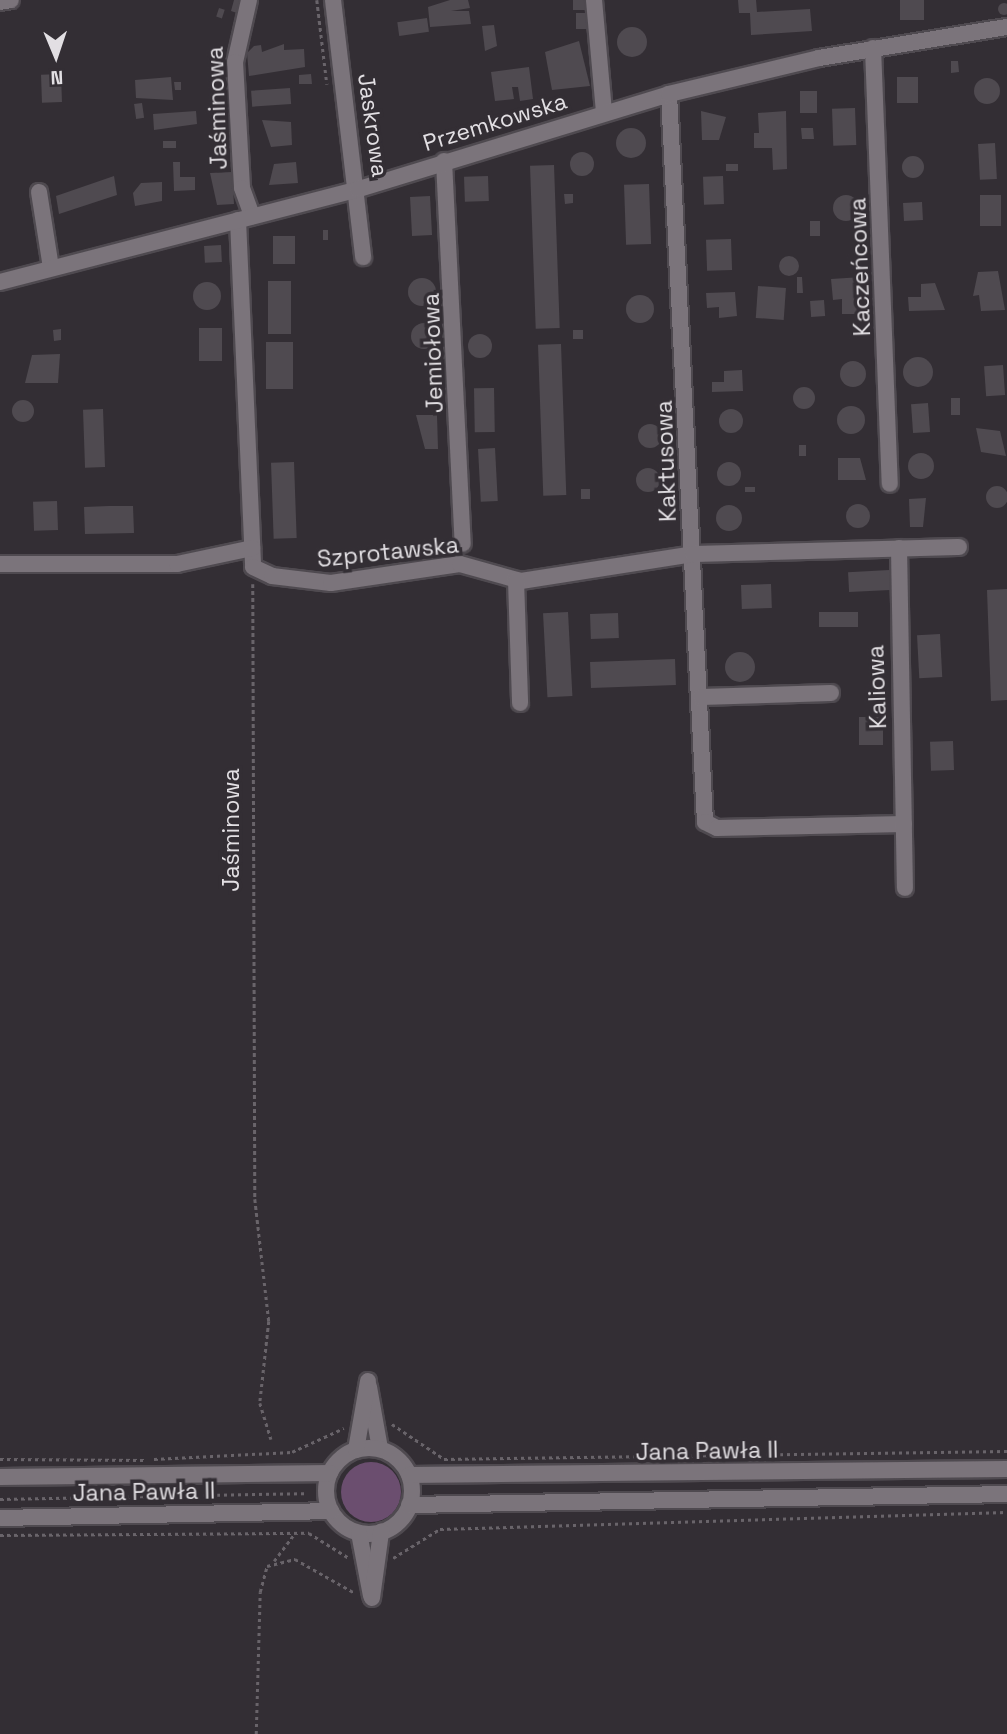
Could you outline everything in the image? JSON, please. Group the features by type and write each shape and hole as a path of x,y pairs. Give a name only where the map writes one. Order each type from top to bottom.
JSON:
{"street":[{"path":"0,2 8,0"},
{"name":"Jaśminowa","path":"249,0 235,62 245,218 253,567"},
{"name":"Jaskrowa","path":"332,0 359,189 363,257"},
{"path":"594,0 604,113"},
{"name":"Przemkowska","path":"0,282 359,189 668,94 873,48 1007,27"},
{"name":"Kaczeńcowa","path":"873,48 890,484"},
{"name":"Kaktusowa","path":"668,94 710,826 904,824"},
{"name":"Jemiołowa","path":"444,161 463,544"},
{"path":"39,192 51,268"},
{"name":"Szprotawska","path":"253,567 312,584 460,564 516,580 569,578 693,554 959,547"},
{"path":"0,564 177,564 252,548"},
{"name":"Kaliowa","path":"899,548 905,888"},
{"path":"516,580 520,703"},
{"path":"701,697 831,693"},
{"path":"356,1450 368,1381 379,1423 380,1449"},
{"path":"380,1449 409,1475 410,1505 381,1532 359,1533 331,1511 330,1473 356,1450 380,1449"},
{"name":"Jana Pawła II","path":"409,1475 1007,1469"},
{"name":"Jana Pawła II","path":"0,1477 330,1473"},
{"name":"Jana Pawła II","path":"410,1505 1007,1494"},
{"name":"Jana Pawła II","path":"0,1518 331,1511"},
{"path":"372,1598 381,1560 381,1532"},
{"path":"359,1533 361,1560 372,1598"}],"path":[{"path":"317,0 328,92"},
{"name":"Jaśminowa","path":"253,567 255,1199 269,1321 260,1403 271,1439"},
{"path":"0,1459 292,1452 359,1423"},
{"path":"379,1423 393,1424 443,1459 1007,1451"},
{"path":"0,1499 305,1493"},
{"path":"381,1560 400,1556 440,1529 1007,1512"},
{"path":"0,1535 295,1533 314,1535 361,1560"},
{"path":"256,1734 260,1592 272,1563 295,1533"},
{"path":"272,1563 295,1559 372,1598"}],"shaded area":[{"path":"365,1462 377,1462 396,1475 401,1492 399,1504 388,1517 377,1522 365,1522 346,1509 341,1498 341,1486 354,1467"}],"building":[{"path":"234,0 241,0 237,13 231,11"},
{"path":"450,0 468,0 470,8 451,11 469,11 471,24 430,27 428,7"},
{"path":"573,0 586,0 586,10 573,10"},
{"path":"738,0 756,0 757,12 810,9 812,31 751,35 750,13 739,13"},
{"path":"900,0 924,0 924,20 900,20"},
{"path":"1004,3 1010,9 1004,15 998,9"},
{"path":"219,8 225,10 222,18 216,17"},
{"path":"576,13 587,13 587,29 576,29"},
{"path":"427,18 429,32 399,36 397,22"},
{"path":"494,25 497,46 485,51 482,26"},
{"path":"632,27 638,28 646,36 646,48 638,56 632,57 626,56 618,48 617,42 618,36 626,28"},
{"path":"579,41 590,86 552,90 545,52"},
{"path":"284,44 284,50 304,49 305,67 249,76 247,53 254,46 261,45 262,52"},
{"path":"951,61 958,61 959,72 951,73"},
{"path":"529,67 533,99 520,101 518,87 512,87 514,99 495,101 491,72"},
{"path":"61,74 62,102 42,103 41,75"},
{"path":"311,74 312,84 299,84 299,75"},
{"path":"171,77 173,100 136,98 135,80"},
{"path":"897,77 918,77 918,103 897,103"},
{"path":"987,78 996,82 1000,91 996,100 987,104 978,100 974,91 978,82"},
{"path":"174,82 181,82 181,90 175,90"},
{"path":"290,88 291,104 252,107 251,91"},
{"path":"800,91 817,91 817,113 800,113"},
{"path":"142,103 144,118 136,119 134,104"},
{"path":"855,108 856,145 833,146 832,109"},
{"path":"196,111 197,124 154,130 153,114"},
{"path":"701,111 726,117 719,140 702,140"},
{"path":"786,111 787,169 773,170 772,148 754,148 754,133 759,133 758,113"},
{"path":"509,113 511,120 500,123 498,116"},
{"path":"262,120 291,122 292,145 271,147"},
{"path":"631,128 641,133 646,143 641,153 631,158 621,153 616,143 621,133"},
{"path":"801,128 813,128 814,139 802,139"},
{"path":"163,141 176,141 176,148 163,148"},
{"path":"995,143 997,179 980,180 978,144"},
{"path":"582,152 593,159 594,164 587,175 582,176 571,169 570,164 577,153"},
{"path":"913,156 921,159 924,167 921,175 913,178 905,175 902,167 905,159"},
{"path":"173,162 180,162 180,177 195,177 195,190 174,191"},
{"path":"296,162 298,183 269,185 274,164"},
{"path":"726,164 738,164 738,171 726,171"},
{"path":"554,165 560,328 536,329 530,166"},
{"path":"232,172 234,204 217,205 210,173"},
{"path":"114,176 117,195 59,214 56,196"},
{"path":"488,176 489,201 465,202 464,177"},
{"path":"723,176 724,204 704,205 703,177"},
{"path":"162,182 162,201 135,206 133,193 141,183"},
{"path":"649,184 651,244 626,245 624,185"},
{"path":"564,194 573,194 573,203 565,204"},
{"path":"846,195 855,199 859,208 855,217 846,221 837,217 833,208 837,199"},
{"path":"980,195 1001,195 1001,226 980,226"},
{"path":"430,196 432,235 412,236 410,197"},
{"path":"922,202 923,220 904,221 903,203"},
{"path":"810,221 820,221 820,236 810,236"},
{"path":"323,230 328,230 328,240 323,240"},
{"path":"273,236 295,236 295,264 273,264"},
{"path":"731,239 732,270 707,271 706,240"},
{"path":"221,245 222,262 205,263 204,246"},
{"path":"789,256 796,259 799,266 796,273 789,276 782,273 779,266 782,259"},
{"path":"998,271 1005,310 981,311 979,295 973,296 978,272"},
{"path":"797,277 802,277 803,293 797,293"},
{"path":"862,277 859,314 842,314 842,299 833,300 831,279"},
{"path":"422,278 432,282 436,292 432,302 422,306 412,302 408,292 412,282"},
{"path":"268,281 291,281 291,334 268,334"},
{"path":"207,282 217,286 221,296 217,306 207,310 197,306 193,296 197,286"},
{"path":"935,283 945,310 909,311 908,297 921,297 921,284"},
{"path":"758,286 786,288 784,320 756,318"},
{"path":"735,292 737,316 719,318 719,307 707,308 706,293"},
{"path":"640,295 650,299 654,309 650,319 640,323 630,319 626,309 630,299"},
{"path":"824,300 825,316 811,317 810,301"},
{"path":"424,323 433,327 437,336 433,345 424,349 415,345 411,336 415,327"},
{"path":"199,328 222,328 222,361 199,361"},
{"path":"61,329 61,340 54,341 53,330"},
{"path":"573,330 583,330 583,339 573,339"},
{"path":"480,334 491,341 492,346 485,357 480,358 469,351 468,346 475,335"},
{"path":"266,342 293,342 293,389 266,389"},
{"path":"561,344 566,495 543,496 538,345"},
{"path":"60,354 58,383 25,383 32,355"},
{"path":"918,357 924,358 932,366 932,378 924,386 918,387 912,386 904,378 903,372 904,366 912,358"},
{"path":"853,361 862,365 866,374 862,383 853,387 844,383 840,374 844,365"},
{"path":"1003,365 1005,395 986,396 984,366"},
{"path":"742,370 743,391 712,392 712,382 724,382 724,371"},
{"path":"804,387 812,390 815,398 812,406 804,409 796,406 793,398 796,390"},
{"path":"474,388 494,388 495,432 475,432"},
{"path":"951,398 960,398 960,415 951,415"},
{"path":"23,400 33,407 34,411 27,421 23,422 13,415 12,411 19,401"},
{"path":"928,403 930,432 913,433 911,404"},
{"path":"851,406 861,410 865,420 861,430 851,434 841,430 837,420 841,410"},
{"path":"103,409 105,467 85,468 83,410"},
{"path":"731,409 742,416 743,421 736,432 731,433 720,426 719,421 726,410"},
{"path":"416,415 437,415 438,449 425,449"},
{"path":"650,424 658,428 662,436 658,444 650,448 642,444 638,436 642,428"},
{"path":"976,428 1000,431 1006,456 981,452"},
{"path":"799,445 806,445 806,456 799,456"},
{"path":"495,448 498,501 481,502 478,449"},
{"path":"921,453 930,457 934,466 930,475 921,479 912,475 908,466 912,457"},
{"path":"838,458 860,458 866,480 838,480"},
{"path":"294,462 297,538 274,539 271,463"},
{"path":"729,462 740,469 741,474 734,485 729,486 718,479 717,474 724,463"},
{"path":"648,468 659,475 660,480 653,491 648,492 637,485 636,480 643,469"},
{"path":"993,486 1001,486 1008,493 1008,501 1001,508 993,508 986,501 986,493"},
{"path":"745,487 755,487 755,492 745,492"},
{"path":"581,489 590,489 590,499 581,499"},
{"path":"926,498 923,527 910,527 909,499"},
{"path":"57,501 58,530 34,531 33,502"},
{"path":"858,504 867,507 870,516 867,525 858,528 849,525 846,516 849,507"},
{"path":"729,505 738,509 742,518 738,527 729,531 720,527 716,518 720,509"},
{"path":"133,506 134,533 85,534 84,507"},
{"path":"889,570 890,590 849,592 848,572"},
{"path":"771,584 772,608 742,609 741,585"},
{"path":"1007,589 1007,700 991,701 987,590"},
{"path":"568,612 572,696 547,697 543,613"},
{"path":"819,612 858,612 858,627 819,627"},
{"path":"618,613 619,638 591,639 590,614"},
{"path":"940,634 942,677 919,678 917,635"},
{"path":"740,652 750,657 755,667 750,677 740,682 730,677 725,667 730,657"},
{"path":"675,659 676,685 591,688 590,662"},
{"path":"859,717 883,717 883,745 859,745"},
{"path":"953,741 954,770 931,771 930,742"}]}
